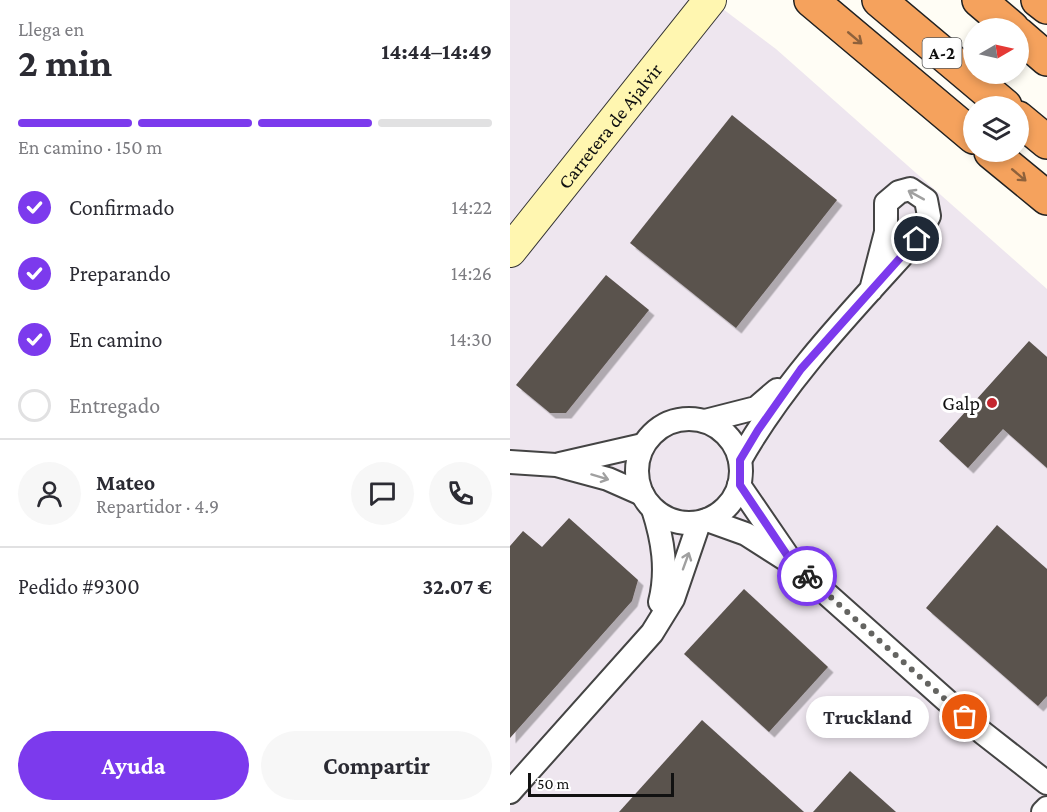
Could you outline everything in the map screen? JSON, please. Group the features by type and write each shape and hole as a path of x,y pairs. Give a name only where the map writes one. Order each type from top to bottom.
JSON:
{"highway":[{"path":"811,0 963,128"},
{"name":"A-2","path":"879,0 993,96"},
{"path":"979,0 1000,18"},
{"path":"1038,0 1047,7"},
{"path":"1029,43 1047,59"},
{"path":"1029,127 1047,142"},
{"path":"1003,162 1047,198"}],"street":[{"name":"Carretera de Ajalvir","path":"510,251 705,6"},
{"path":"740,460 801,369 871,290"},
{"path":"705,421 756,408 801,369"},
{"path":"510,792 652,633 673,599 703,521 722,512 733,500 740,485 740,460 734,443 722,430 705,421 688,418 670,422 655,431 643,445 637,461 637,478 663,541 665,577 652,633"},
{"path":"556,465 643,445"},
{"path":"511,462 556,465 608,479 647,501 674,521 703,521 746,534 793,564 983,733 1045,778"},
{"path":"740,485 793,564"},
{"path":"1043,812 1047,808"}],"shaded area":[{"path":"510,0 711,0 776,49 1047,289 1047,812 510,812"}],"building":[{"path":"732,115 837,200 736,328 630,243"},
{"path":"606,275 649,310 566,413 550,413 516,385"},
{"name":"Galp","path":"1029,341 1047,357 1047,468 1003,429 968,468 939,441"},
{"path":"569,518 638,580 632,601 510,738 510,546 523,531 542,547"},
{"path":"997,525 1047,569 1047,696 1038,706 926,608"},
{"path":"744,589 828,667 769,732 684,654"},
{"path":"702,720 804,812 619,812"},
{"path":"850,771 896,812 813,812"}],"way so far":[{"path":"807,576 965,717"}],"place":[{"name":"Galp","path":"992,403"},
{"name":"Truckland","path":"965,717"}],"route":[{"path":"807,576 793,564 740,485 740,460 801,369 917,239"}]}
